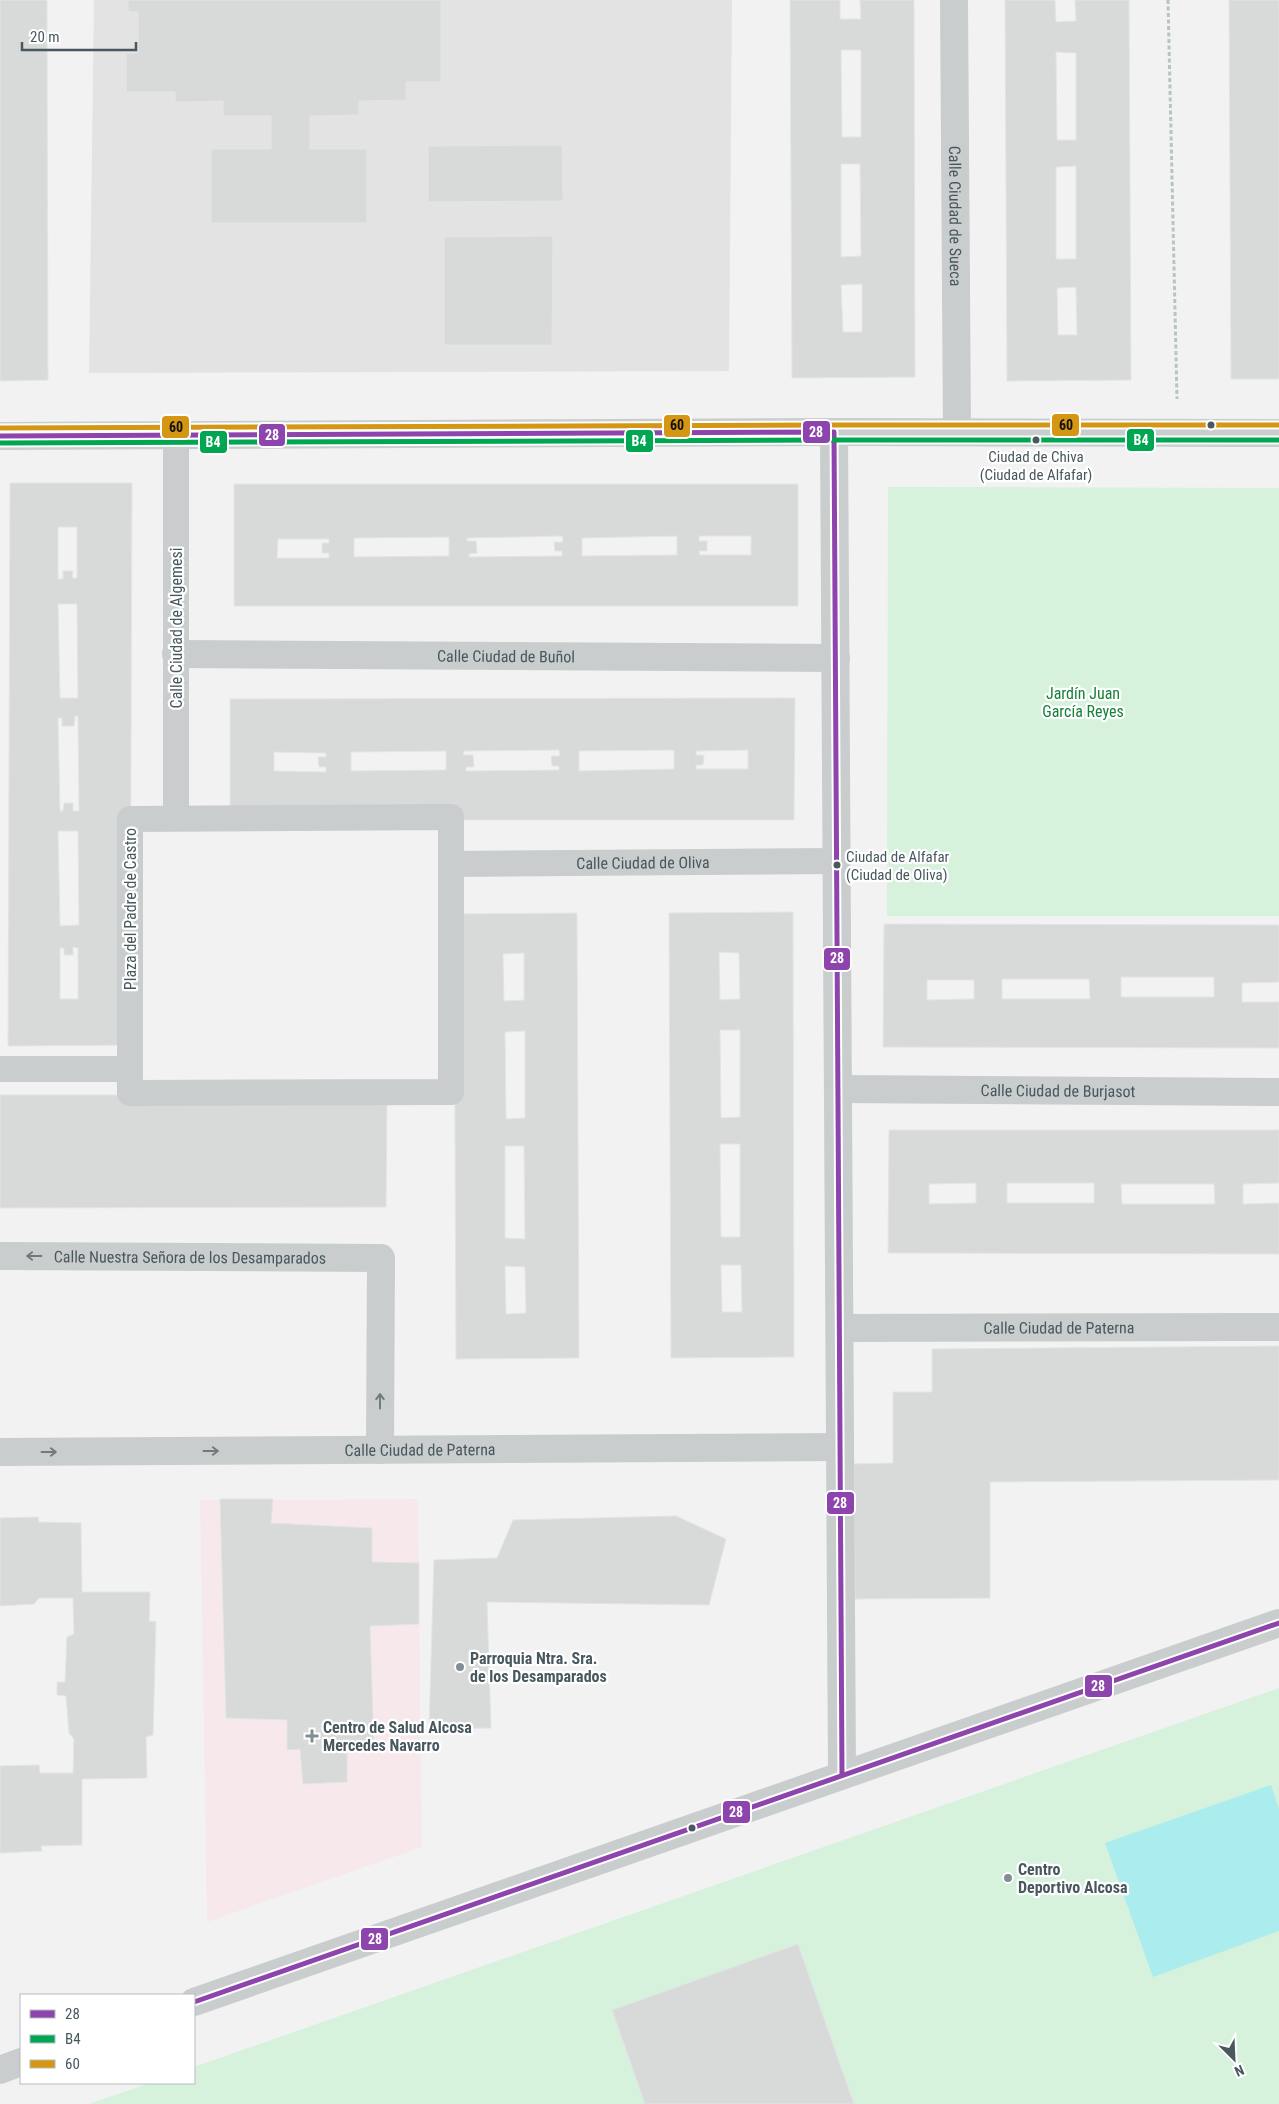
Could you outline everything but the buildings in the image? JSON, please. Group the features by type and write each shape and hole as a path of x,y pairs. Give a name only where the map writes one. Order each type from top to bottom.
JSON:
{"street":[{"name":"Calle Ciudad de Sueca","path":"954,0 957,432"},
{"path":"834,432 842,1775"},
{"path":"0,436 176,437 834,432 1279,433"},
{"name":"Calle Ciudad de Algemesi","path":"176,437 176,818"},
{"name":"Calle Ciudad de Buñol","path":"176,654 836,658"},
{"name":"Plaza del Padre de Castro","path":"451,817 451,864 451,1092 130,1093 130,819 451,817"},
{"name":"Calle Ciudad de Oliva","path":"451,864 837,861"},
{"path":"0,1069 130,1069"},
{"name":"Calle Ciudad de Burjasot","path":"838,1088 1279,1092"},
{"name":"Calle Nuestra Señora de los Desamparados","path":"0,1256 381,1258 380,1450"},
{"name":"Calle Ciudad de Paterna","path":"840,1328 1279,1327"},
{"name":"Calle Ciudad de Paterna","path":"0,1452 840,1447"},
{"path":"195,2002 1279,1623"},
{"path":"0,2070 20,2062"}],"path":[{"path":"1168,0 1177,432"}],"shaded area":[{"path":"94,0 732,0 729,371 89,373"},
{"name":"Centro de Salud Alcosa Mercedes Navarro","path":"418,1499 422,1847 207,1922 200,1500"}],"green space":[{"name":"Jardín Juan García Reyes","path":"888,487 1279,488 1279,916 887,916"},
{"name":"Centro Deportivo Alcosa","path":"1279,1688 1279,2104 89,2104 147,2084 195,2084 195,2067"}],"water":[{"path":"1271,1785 1279,1809 1279,1931 1153,1977 1105,1843"}],"transit line":[{"name":"60","path":"0,428 1279,425"},
{"name":"28","path":"0,436 834,432 842,1775"},
{"name":"B4","path":"0,443 1279,440"},
{"name":"28","path":"195,2002 1279,1623"}],"place":[{"name":"Ciudad de Chiva (Ciudad de Alfafar)","path":"1036,440"},
{"name":"Ciudad de Alfafar (Ciudad de Oliva)","path":"837,865"},
{"name":"Parroquia Ntra. Sra. de los Desamparados","path":"460,1667"},
{"name":"Centro de Salud Alcosa Mercedes Navarro","path":"312,1736"},
{"name":"Centro Deportivo Alcosa","path":"1008,1878"}]}
